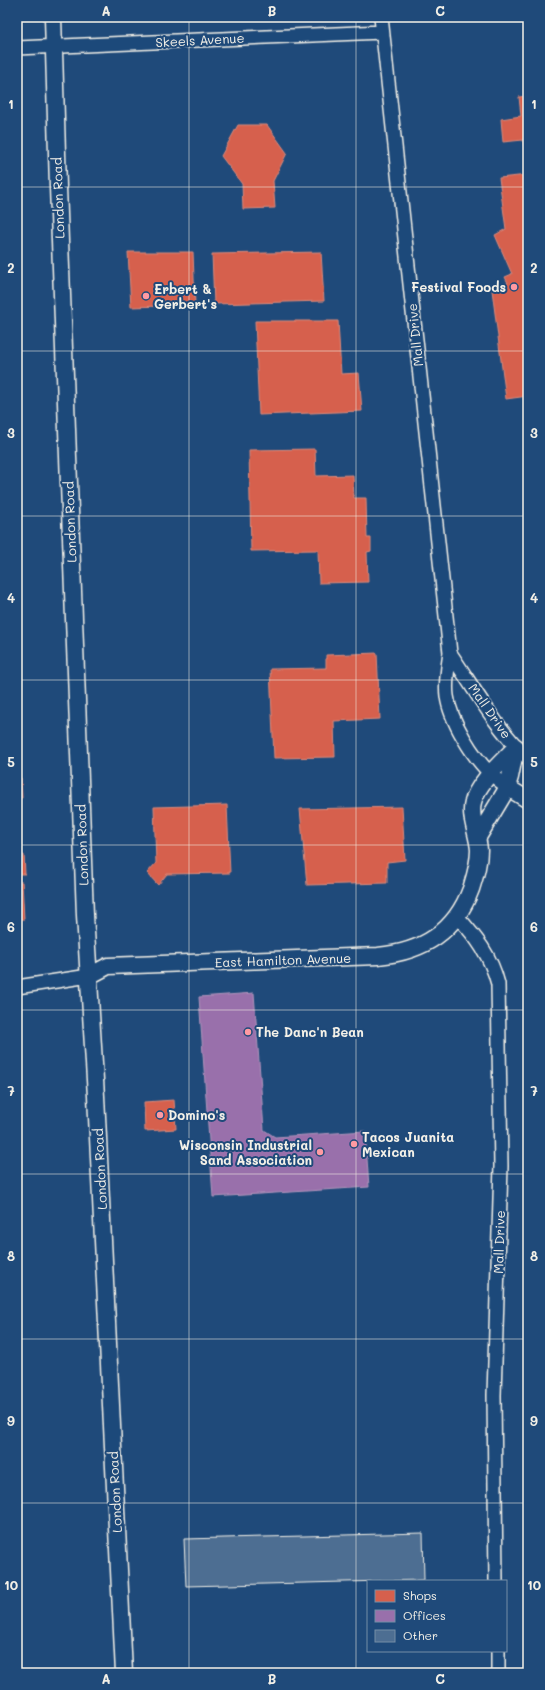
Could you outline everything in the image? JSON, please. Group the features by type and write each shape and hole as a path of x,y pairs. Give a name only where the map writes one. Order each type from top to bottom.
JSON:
{"street":[{"name":"London Road","path":"53,17 84,915 97,1103 124,1673"},
{"name":"Mall Drive","path":"381,17 450,653 447,696 450,709 465,739 484,767 507,787 516,747 496,721 450,653"},
{"name":"Skeels Avenue","path":"17,48 382,32"},
{"name":"East Hamilton Avenue","path":"17,987 89,976 108,966 387,955 409,950 425,944 443,932 457,916 465,903 476,872 478,858 478,837 472,811 476,792 516,747"},
{"path":"516,747 528,758"},
{"path":"478,837 507,787 528,800"},
{"name":"Mall Drive","path":"457,916 473,933 486,951 494,968 498,984 501,1166 494,1395 496,1580"},
{"path":"498,1652 498,1673"}],"building: Shops":[{"path":"528,96 528,146 524,146 523,140 503,142 501,119 521,116 519,97"},
{"path":"238,125 267,125 287,153 273,181 275,208 243,209 242,184 221,156"},
{"name":"Festival Foods","path":"528,175 528,396 506,399 492,290 508,283 505,277 512,274 495,235 506,229 499,178"},
{"path":"128,252 193,252 195,305 131,307"},
{"path":"321,252 324,301 214,304 212,254"},
{"path":"255,321 338,321 341,374 359,373 362,411 259,415"},
{"path":"315,449 316,476 353,475 354,498 366,498 367,538 371,538 371,551 367,552 368,582 319,583 318,550 251,551 249,450"},
{"path":"377,653 380,719 334,721 335,757 274,758 270,669 326,668 326,655"},
{"path":"17,768 18,778 21,778 22,798 18,798 18,825 17,825"},
{"path":"227,805 230,873 167,874 158,885 147,873 156,863 154,807"},
{"path":"402,807 405,860 387,862 387,883 307,885 300,809"},
{"path":"24,855 25,874 17,874 17,856"},
{"path":"17,882 22,882 24,919 17,920"},
{"name":"Domino's","path":"174,1100 176,1129 145,1131 144,1102"}],"building: Offices":[{"path":"254,993 264,1130 275,1137 365,1131 369,1187 213,1197 199,997"}],"building: Other":[{"path":"423,1533 424,1580 367,1580 367,1581 186,1586 184,1539"}],"place":[{"name":"Festival Foods","path":"514,287"},
{"name":"Erbert & Gerbert's","path":"146,296"},
{"name":"The Danc'n Bean","path":"248,1032"},
{"name":"Domino's","path":"160,1115"},
{"name":"Tacos Juanita Mexican","path":"354,1144"},
{"name":"Wisconsin Industrial Sand Association","path":"320,1152"}]}
